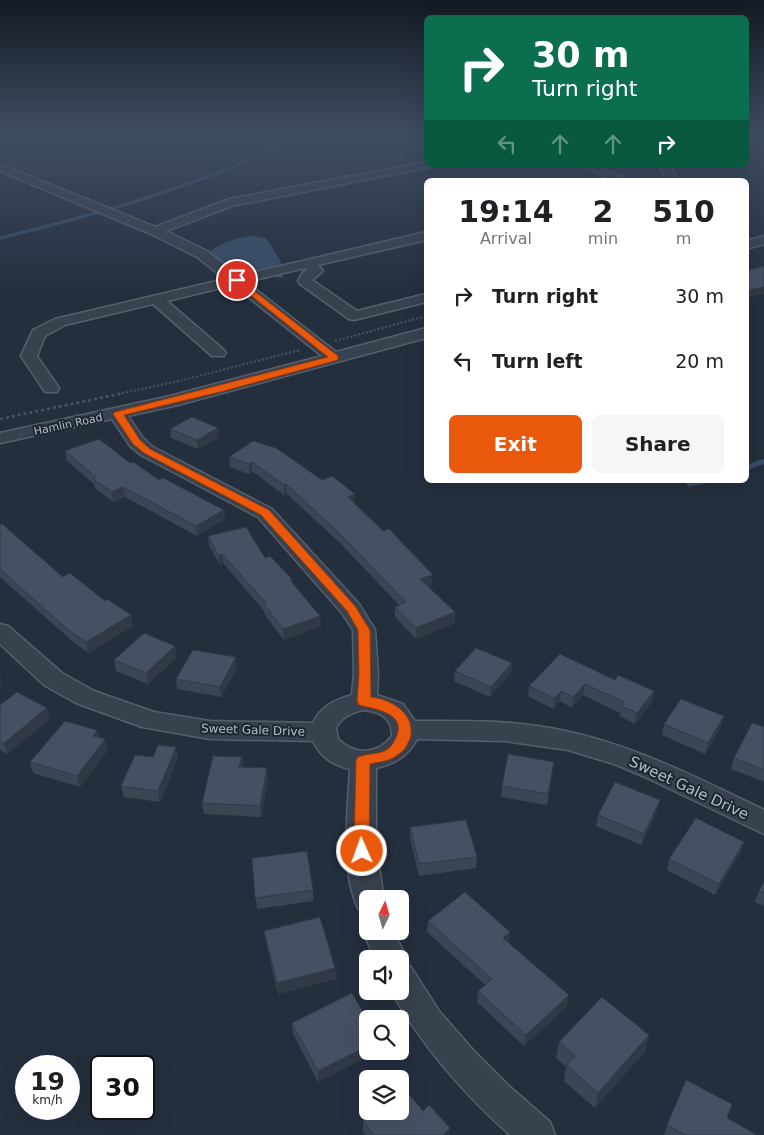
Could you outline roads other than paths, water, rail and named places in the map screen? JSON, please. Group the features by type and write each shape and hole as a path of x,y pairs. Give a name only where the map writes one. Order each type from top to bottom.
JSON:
{"street":[{"path":"49,187 155,230 202,254 334,358"},
{"path":"155,230 229,203 312,187"},
{"path":"52,388 29,356 38,333 60,322 424,236"},
{"path":"749,244 764,240"},
{"path":"308,263 316,270 308,275 305,281 354,316 424,298"},
{"path":"156,299 218,353"},
{"name":"Hamlin Road","path":"0,438 118,414 221,389 424,334"},
{"path":"118,414 136,442 147,451 265,512 351,608 364,630 366,674 364,701"},
{"name":"Sweet Gale Drive","path":"0,631 53,679 85,697 151,721 210,730 323,732"},
{"path":"364,701 375,702 393,709 404,722 406,730 400,745 394,752 379,758 363,760 353,760 335,752 328,746 323,732 329,716 335,710 364,701"},
{"name":"Sweet Gale Drive","path":"406,730 538,735 576,743 614,754 657,770 764,823"},
{"path":"363,760 360,838 367,890"},
{"path":"409,994 446,1047 503,1106 536,1135"}],"water":[{"path":"255,236 266,238 280,260 283,278 230,272 204,257 215,248 228,242"}],"waterway":[{"path":"0,238 117,207 179,187"},
{"path":"749,467 764,461"},
{"path":"689,484 694,483"}]}
